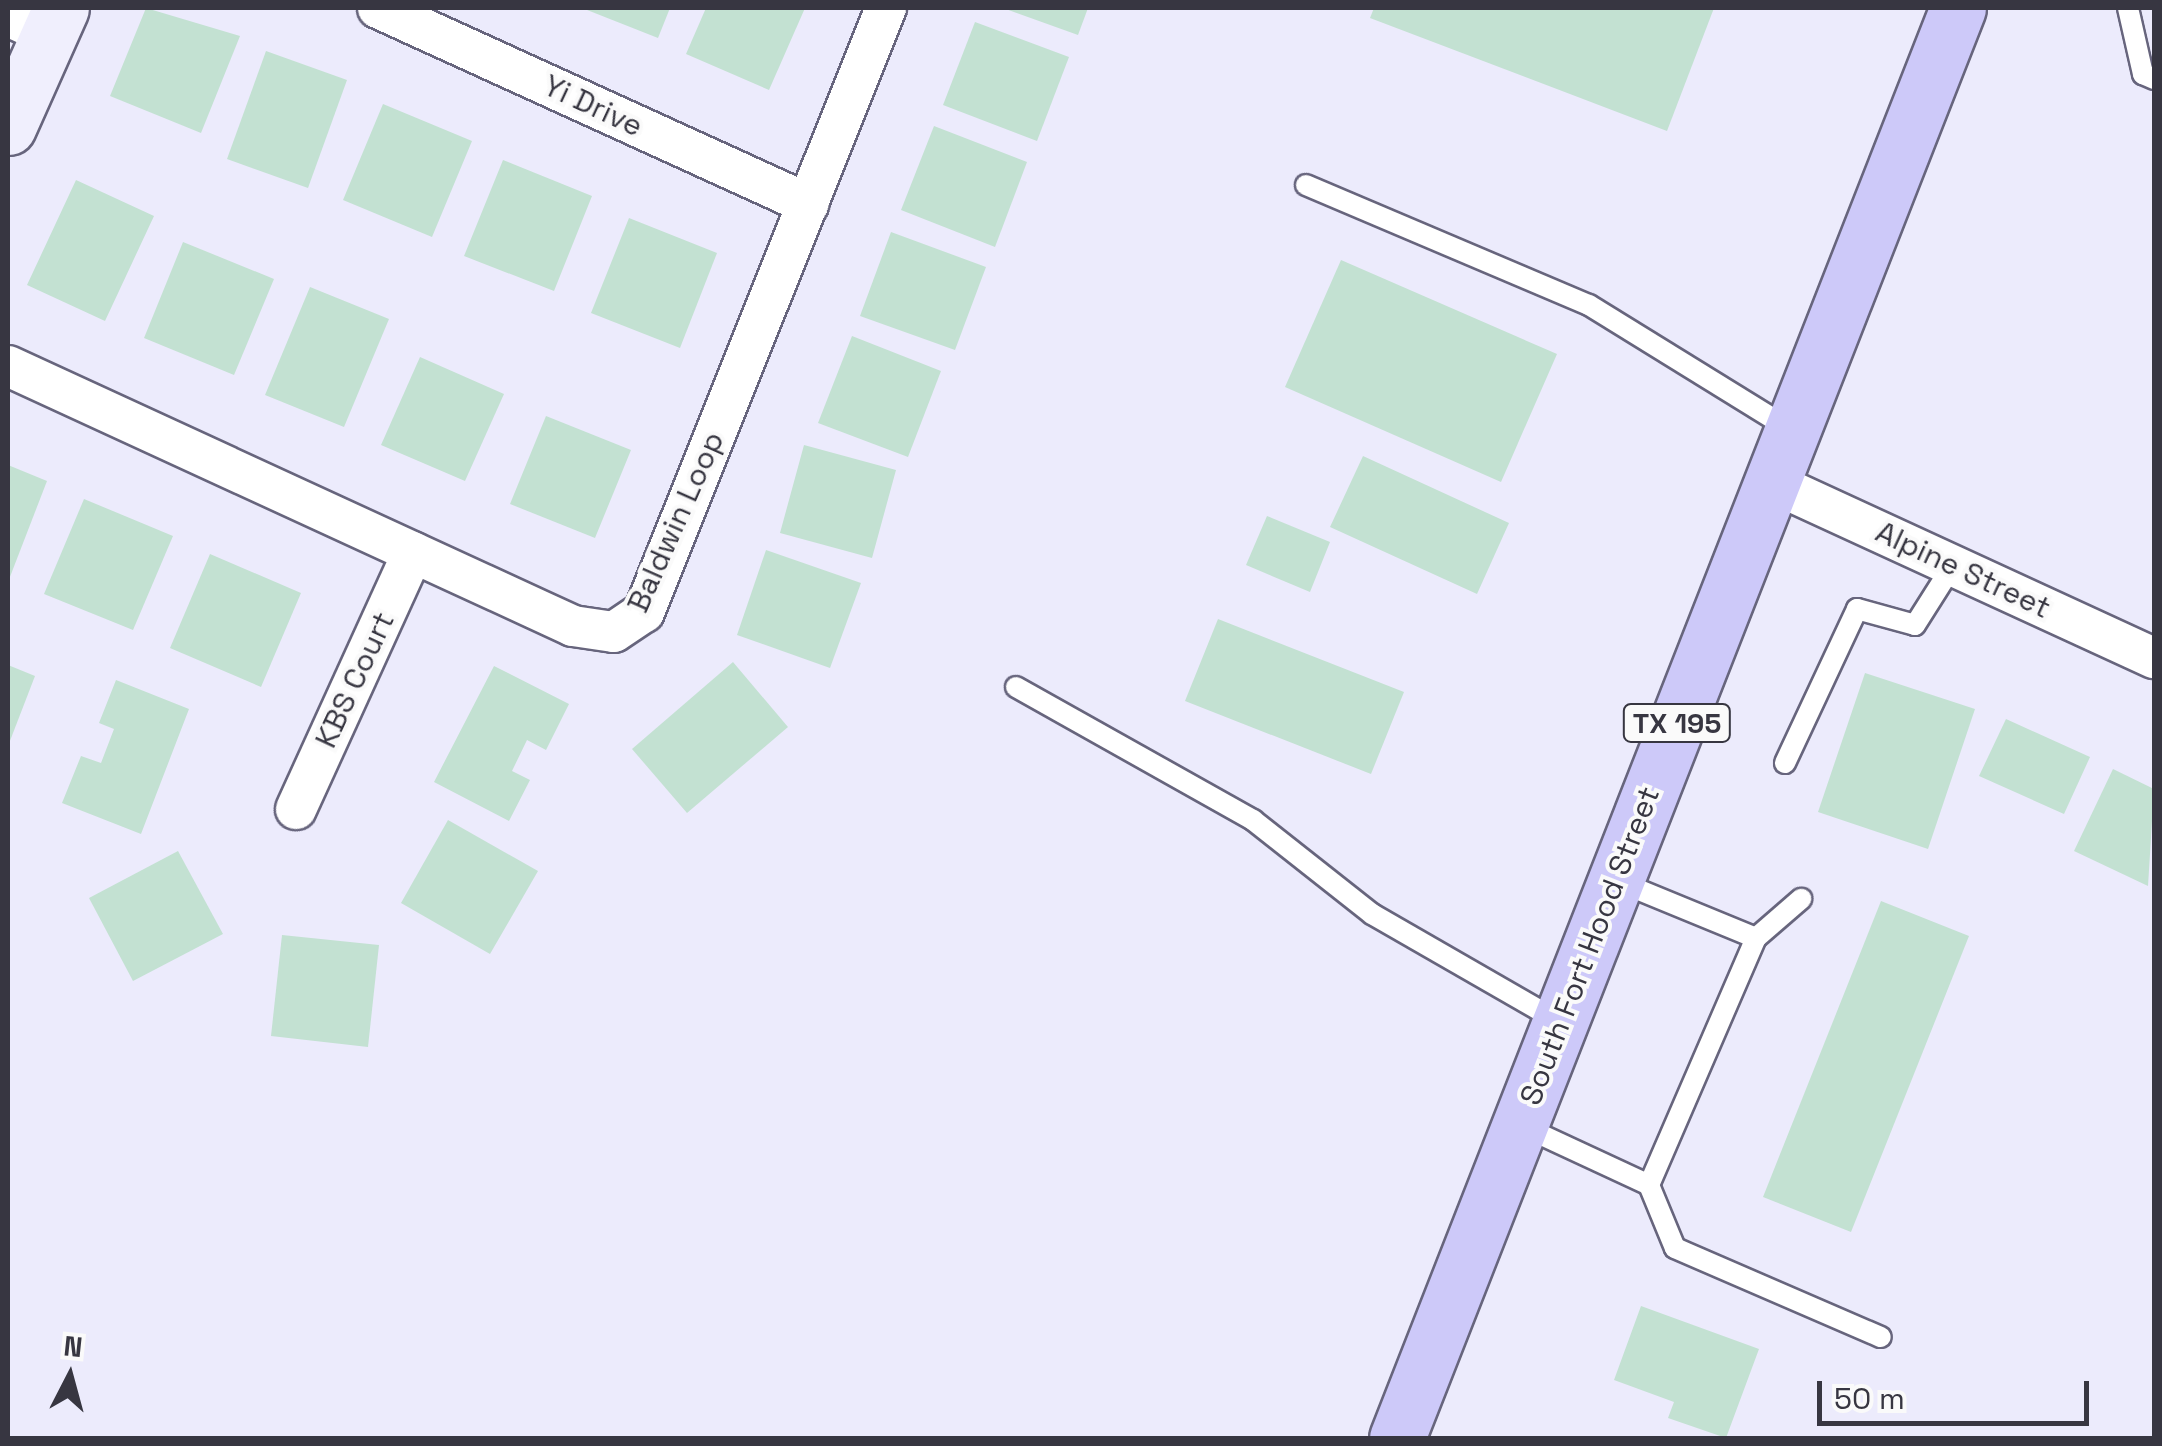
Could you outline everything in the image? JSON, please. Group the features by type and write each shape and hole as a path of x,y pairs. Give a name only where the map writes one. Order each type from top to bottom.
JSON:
{"highway":[{"name":"South Fort Hood Street","path":"1397,1438 1958,8"}],"street":[{"name":"Yi Drive","path":"378,8 808,204"},
{"name":"Baldwin Loop","path":"8,366 583,629 631,624 886,8"},
{"path":"8,127 39,20"},
{"name":"Alpine Street","path":"1771,482 2154,658"},
{"name":"KBS Court","path":"296,808 414,552"}],"lane":[{"path":"2128,8 2143,74 2154,79"},
{"path":"1306,185 1590,306 1792,430"},
{"path":"1784,762 1857,610 1915,625 1953,565"},
{"path":"1016,686 1252,820 1372,914 1560,1022"},
{"path":"1616,880 1756,938"},
{"path":"1650,1185 1756,938 1800,899"},
{"path":"1520,1124 1650,1185 1675,1248 1881,1337"}],"building":[{"path":"146,8 240,36 201,133 110,96"},
{"path":"582,8 670,8 658,38"},
{"path":"706,8 805,8 769,90 686,54"},
{"path":"1003,8 1088,8 1078,35"},
{"path":"1374,8 1714,8 1667,131 1370,18"},
{"path":"975,22 1069,57 1037,141 943,105"},
{"path":"266,51 347,80 308,188 227,159"},
{"path":"383,104 472,141 432,237 343,200"},
{"path":"934,126 1027,162 995,247 901,210"},
{"path":"503,160 592,196 554,291 464,256"},
{"path":"76,180 154,216 105,321 27,285"},
{"path":"629,218 717,253 680,348 591,313"},
{"path":"891,232 986,267 955,350 860,316"},
{"path":"183,242 274,279 234,375 144,338"},
{"path":"1341,260 1557,354 1501,482 1285,387"},
{"path":"310,287 389,319 344,427 265,395"},
{"path":"852,336 941,371 908,457 818,423"},
{"path":"420,357 504,394 465,481 381,445"},
{"path":"546,416 631,450 595,538 510,504"},
{"path":"804,445 896,470 872,558 780,533"},
{"path":"1363,456 1509,523 1477,594 1330,527"},
{"path":"8,465 47,481 8,582"},
{"path":"84,499 173,536 133,630 44,594"},
{"path":"1267,516 1330,542 1310,592 1246,565"},
{"path":"766,550 861,583 830,668 737,635"},
{"path":"210,554 301,593 261,687 170,648"},
{"path":"1218,619 1404,692 1371,774 1185,701"},
{"path":"733,662 788,727 687,813 632,749"},
{"path":"8,665 35,676 8,746"},
{"path":"494,666 569,704 546,750 527,740 512,771 530,780 509,821 434,782"},
{"path":"1865,673 1975,709 1928,849 1818,812"},
{"path":"116,680 189,709 141,834 62,803 81,756 101,763 114,729 99,723"},
{"path":"2006,719 2090,757 2064,814 1979,776"},
{"path":"2113,769 2154,789 2148,886 2074,851"},
{"path":"448,820 538,871 490,954 401,903"},
{"path":"178,851 223,934 133,981 89,898"},
{"path":"1881,901 1969,936 1851,1232 1763,1197"},
{"path":"282,935 379,945 368,1047 271,1036"},
{"path":"1641,1306 1759,1349 1726,1438 1668,1418 1674,1402 1614,1380"}]}
